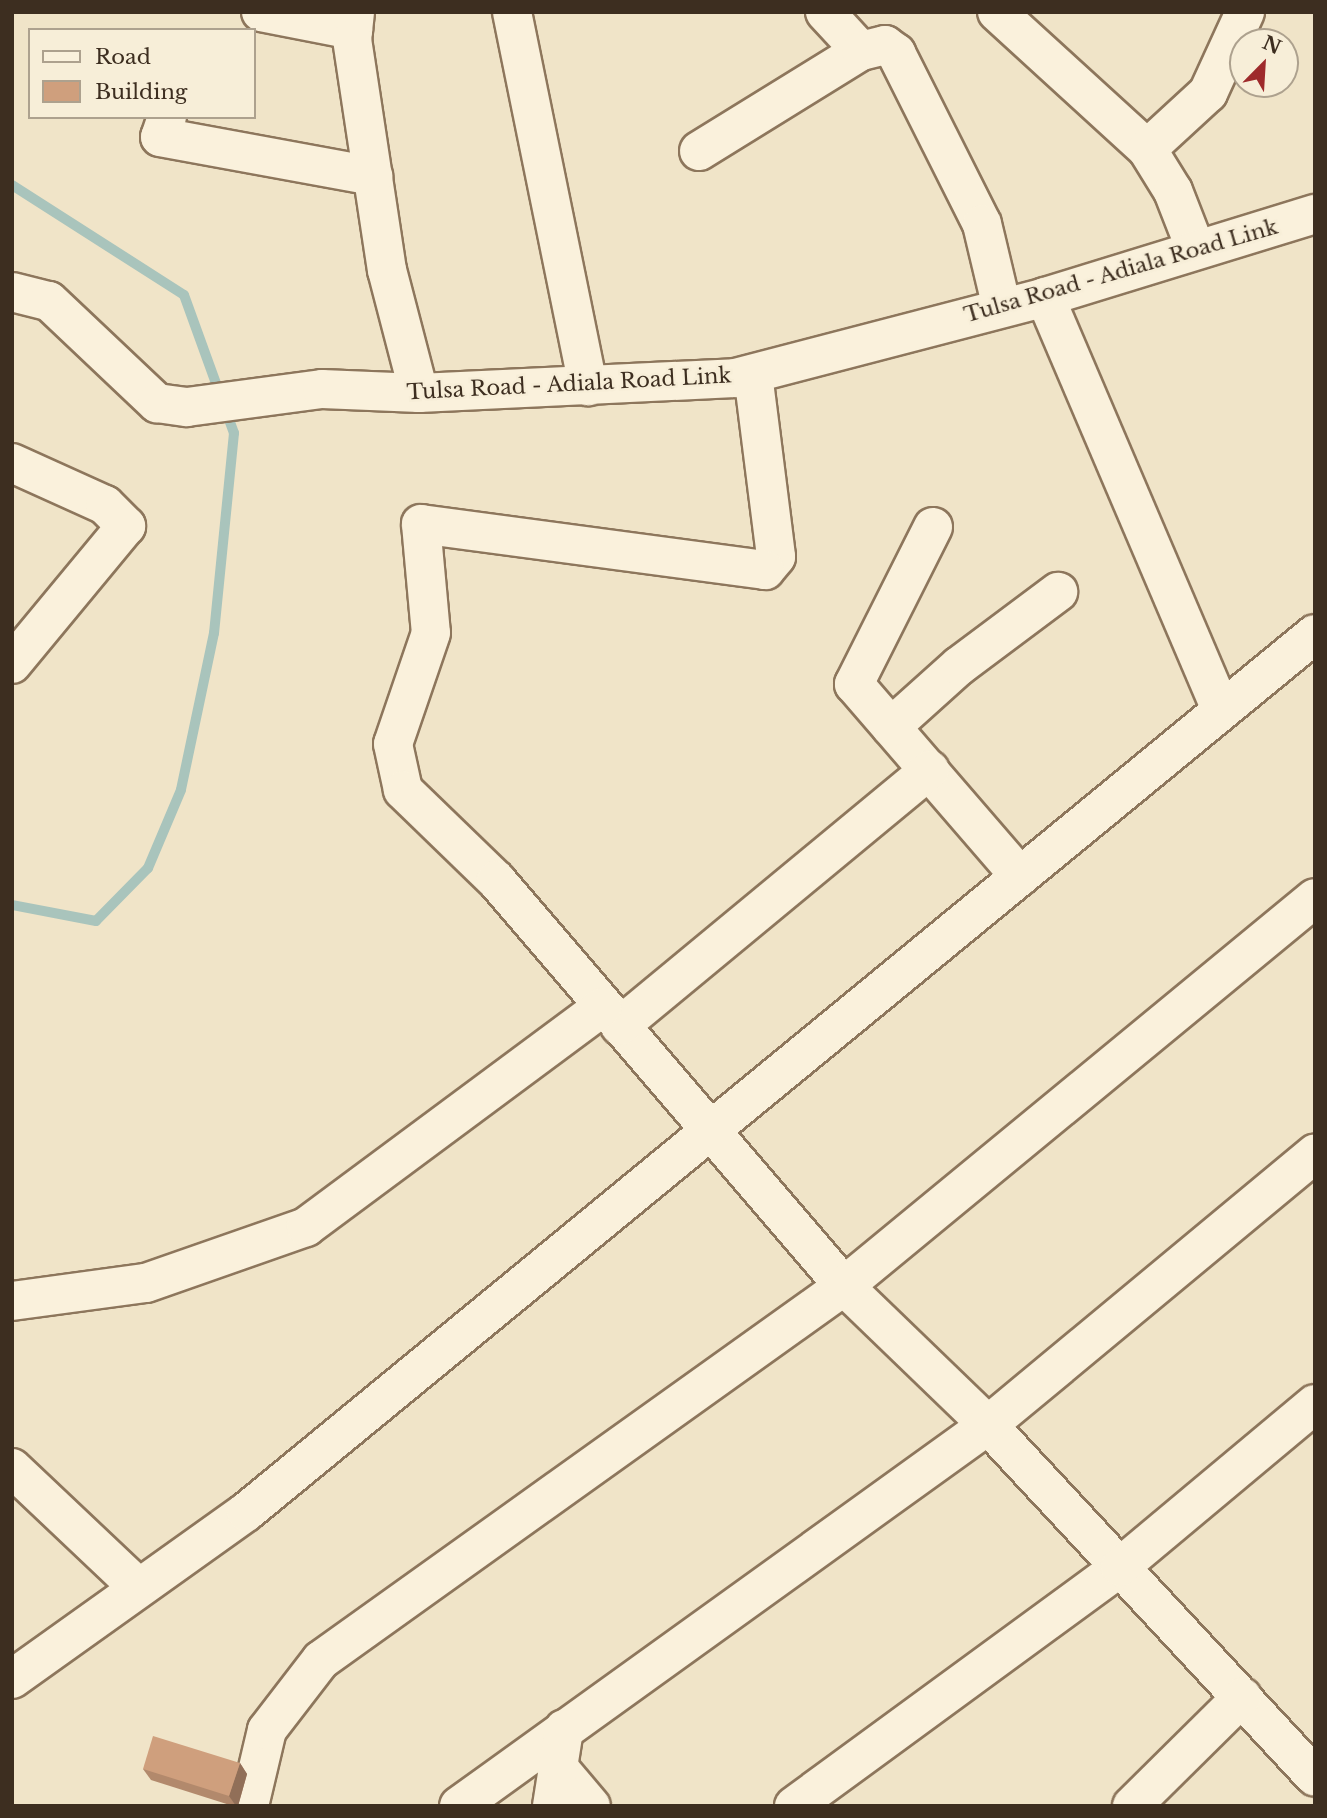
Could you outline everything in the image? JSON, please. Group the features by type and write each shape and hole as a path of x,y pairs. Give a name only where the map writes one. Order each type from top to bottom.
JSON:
{"street":[{"path":"261,12 354,21 387,270 419,393"},
{"path":"512,12 588,386"},
{"path":"825,12 861,51"},
{"path":"997,12 1147,149 1173,191 1196,250"},
{"path":"1147,149 1208,93 1245,12"},
{"path":"699,151 876,43 896,53 982,224 1002,308"},
{"path":"166,119 160,136 373,176"},
{"name":"Tulsa Road - Adiala Road Link","path":"12,292 49,301 158,403 187,407 322,389 419,393 588,386 753,374 1045,297 1315,214"},
{"path":"1045,297 1221,709"},
{"path":"753,374 776,557 765,570 421,524 431,633 393,744 403,790 496,880 611,1017 716,1130 844,1286 988,1424 1315,1777"},
{"path":"12,463 105,505 126,526 12,664"},
{"path":"933,527 852,677 891,727 1020,876"},
{"path":"891,727 958,666 1058,592"},
{"path":"12,1679 246,1512 716,1130 1221,709 1315,634"},
{"path":"12,1301 146,1283 306,1227 611,1017 930,771"},
{"path":"249,1806 267,1730 321,1660 844,1286 1315,898"},
{"path":"459,1806 988,1424 1315,1154"},
{"path":"794,1806 1120,1567 1315,1404"},
{"path":"12,1468 138,1587"},
{"path":"1132,1806 1242,1698"},
{"path":"552,1806 564,1730"},
{"path":"558,1767 591,1806"}],"building":[{"path":"153,1736 240,1763 229,1796 143,1769"}],"waterway":[{"path":"12,185 184,295 234,433 214,633 181,790 148,868 96,921 12,905"}]}
